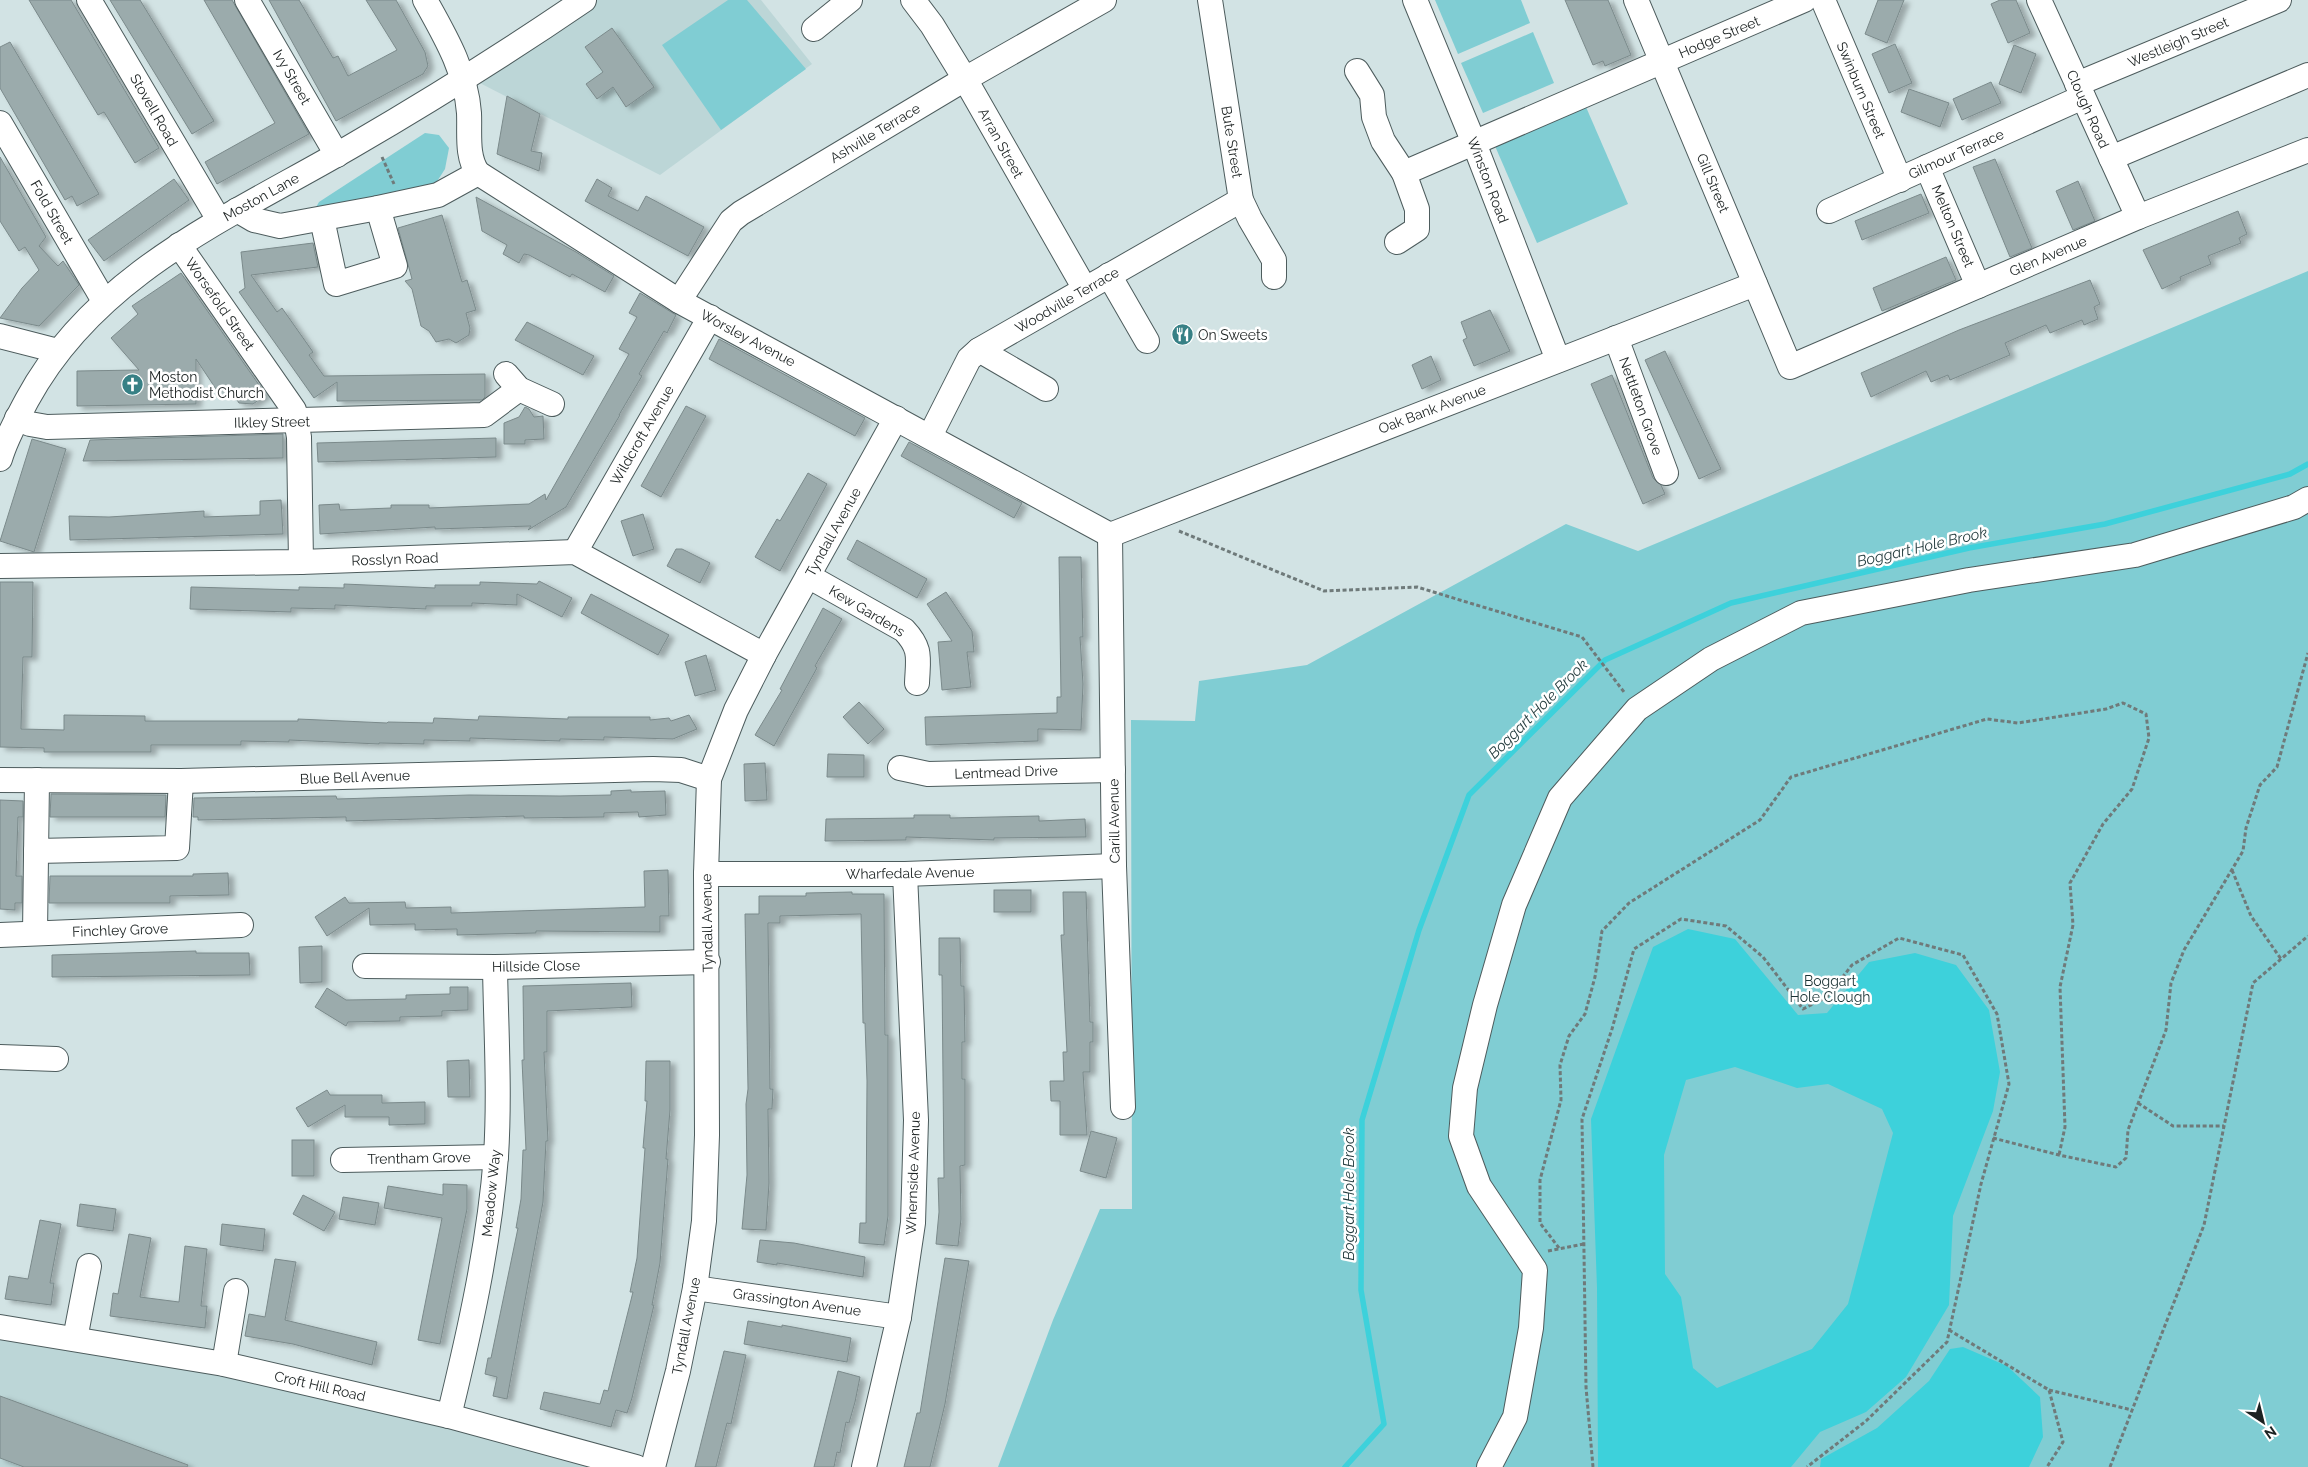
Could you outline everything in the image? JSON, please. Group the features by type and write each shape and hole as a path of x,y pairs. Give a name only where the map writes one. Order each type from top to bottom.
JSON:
{"street":[{"name":"Stovell Road","path":"89,0 228,215"},
{"name":"Ivy Street","path":"247,0 337,155"},
{"path":"228,215 280,226 322,219 438,194 478,173 471,161 469,111 463,81 447,40 425,0"},
{"name":"Moston Lane","path":"1,454 17,418 36,383 58,351 104,301 179,245 463,81 584,0"},
{"name":"Arran Street","path":"912,0 932,25 965,79 1085,289"},
{"name":"Ashville Terrace","path":"680,301 731,221 736,217 965,79 1104,0"},
{"name":"Bute Street","path":"1210,0 1241,200 1274,260 1274,277"},
{"name":"Winston Road","path":"1415,0 1474,143 1558,360"},
{"name":"Gill Street","path":"1636,0 1790,367"},
{"name":"Hodge Street","path":"1404,173 1804,0"},
{"name":"Swinburn Street","path":"1822,0 1900,180"},
{"name":"Clough Road","path":"2039,0 2138,217"},
{"name":"Westleigh Street","path":"2080,90 2279,0"},
{"path":"814,28 844,2"},
{"path":"1357,71 1372,96 1374,117 1383,141 1404,173 1417,209 1417,229 1397,242"},
{"path":"2111,158 2308,75"},
{"name":"Gilmour Terrace","path":"1829,211 1927,167 2080,90"},
{"name":"Fold Street","path":"0,123 104,301"},
{"name":"Glen Avenue","path":"1790,367 2138,217 2308,150"},
{"name":"Melton Street","path":"1927,167 1978,286"},
{"name":"Worsley Avenue","path":"478,173 680,301 1110,535"},
{"path":"266,194 272,224"},
{"name":"Woodville Terrace","path":"930,436 969,359 979,350 1241,200"},
{"path":"322,219 336,284 395,266 389,206"},
{"name":"Worsefold Street","path":"179,245 294,410 299,437 301,562"},
{"path":"1109,275 1147,341"},
{"name":"Oak Bank Avenue","path":"1110,535 1755,284"},
{"name":"Wildcroft Avenue","path":"575,552 710,317"},
{"path":"0,336 58,351"},
{"name":"Nettleton Grove","path":"1616,338 1666,473"},
{"path":"979,350 1046,389"},
{"name":"Ilkley Street","path":"17,418 30,424 47,427 296,422 484,415 512,381 552,404"},
{"name":"Tyndall Avenue","path":"653,1467 678,1371 695,1288 704,1221 707,1135 708,962 706,874 709,780 736,710 764,655 896,418"},
{"path":"1489,1467 1515,1417 1531,1328 1535,1270 1479,1186 1461,1136 1465,1088 1485,1006 1514,905 1560,798 1637,709 1711,659 1801,614 1969,580 2135,555 2294,507 2308,499"},
{"name":"Carill Avenue","path":"1110,535 1114,866 1123,1107"},
{"path":"575,552 764,655"},
{"name":"Rosslyn Road","path":"0,566 301,562 575,552"},
{"name":"Kew Gardens","path":"808,576 904,630 915,642 918,653 917,683"},
{"name":"Lentmead Drive","path":"900,768 928,774 1113,770"},
{"name":"Blue Bell Avenue","path":"0,780 181,782 654,769 681,770 709,780"},
{"path":"35,933 37,780"},
{"path":"36,851 177,848 181,782"},
{"name":"Wharfedale Avenue","path":"706,874 905,874 1114,866"},
{"name":"Whernside Avenue","path":"864,1467 899,1317 913,1224 916,1120 905,874"},
{"name":"Finchley Grove","path":"0,935 241,925"},
{"name":"Hillside Close","path":"365,966 495,967 708,962"},
{"name":"Meadow Way","path":"450,1416 475,1308 488,1237 496,1157 495,967"},
{"path":"0,1057 56,1059"},
{"name":"Trentham Grove","path":"343,1160 496,1157"},
{"path":"76,1339 89,1266"},
{"name":"Grassington Avenue","path":"695,1288 899,1317"},
{"path":"224,1364 236,1291"},
{"name":"Croft Hill Road","path":"0,1327 224,1364 450,1416 636,1467"}],"path":[{"path":"382,158 389,206"},
{"path":"1151,519 1324,591 1417,587 1582,637 1609,672"},
{"path":"1993,1138 2116,1167 2126,1158 2128,1130 2166,1030 2171,983 2184,950 2243,851 2246,828 2260,785 2277,767 2308,653"},
{"path":"1559,1248 1540,1223 1540,1180 1561,1100 1560,1065 1569,1036 1585,1014 1595,976 1602,931 1629,903 1760,820 1791,778 1987,719 2018,723 2106,709 2123,703 2146,714 2149,738 2132,789 2103,824 2070,883 2073,925 2060,987 2065,1127 2059,1155"},
{"path":"2232,869 2251,916 2281,960"},
{"path":"1593,1467 1586,1386 1582,1119 1612,1029 1634,950 1681,919 1726,926 1763,958 1803,1008 1827,997 1852,965 1899,938 1963,955 1998,1014 2009,1084 1981,1184 1947,1342 1866,1421 1807,1467"},
{"path":"2110,1467 2204,1225 2254,983 2308,936"},
{"path":"2138,1103 2173,1126 2224,1126"},
{"path":"1566,1247 1584,1244"},
{"path":"1949,1330 2049,1390 2132,1410"},
{"path":"2048,1467 2062,1442 2049,1390"}],"shaded area":[{"path":"593,0 761,0 812,64 660,175 474,80"},
{"path":"1688,929 1735,939 1798,1015 1827,1013 1869,962 1915,953 1956,965 1989,1010 2000,1072 1993,1111 1953,1216 1949,1305 1906,1377 1866,1412 1820,1432 1791,1467 1598,1467 1597,1288 1591,1119 1653,947","holes":["1735,1067 1797,1088 1828,1084 1882,1109 1893,1133 1848,1304 1812,1349 1717,1388 1693,1368 1681,1297 1665,1274 1664,1155 1686,1080"]},
{"path":"0,1337 313,1390 595,1467 0,1467"},
{"path":"1963,1347 2007,1366 2040,1397 2043,1437 2029,1467 1820,1467 1821,1459 1877,1428 1929,1381 1950,1349"}],"green space":[{"path":"728,0 747,0 806,69 721,130 662,45"},
{"path":"1435,0 1521,0 1530,23 1458,54"},
{"path":"1533,32 1554,83 1483,113 1461,63"},
{"path":"1586,107 1628,204 1537,243 1495,146"},
{"path":"425,133 439,135 449,148 445,169 436,183 315,209 319,202"},
{"name":"Boggart Hole Clough","path":"2308,271 2308,1467 998,1467 1053,1320 1100,1209 1132,1209 1131,720 1195,721 1199,681 1307,665 1566,524 1638,551"}],"building":[{"path":"29,0 71,0 159,148 135,163 104,112 98,115"},
{"path":"110,0 140,0 214,121 192,134"},
{"path":"204,0 232,0 309,134 217,184 205,162 275,123"},
{"path":"269,0 299,0 333,58 338,56 348,76 397,50 366,0 396,0 425,52 428,66 423,74 336,121"},
{"path":"1565,0 1608,0 1631,55 1605,66 1603,61 1593,65"},
{"path":"1878,0 1904,0 1887,43 1865,34"},
{"path":"2000,0 2016,0 2030,33 2008,43 1991,4"},
{"path":"612,28 654,87 626,107 613,87 597,99 586,84 603,72 585,47"},
{"path":"10,42 99,194 77,206 72,196 65,200 0,88 0,47"},
{"path":"1895,44 1912,83 1889,93 1872,54"},
{"path":"2014,45 2036,54 2021,93 1999,84"},
{"path":"1991,82 2001,103 1962,120 1953,99"},
{"path":"1909,89 1949,103 1940,127 1901,112"},
{"path":"507,96 540,114 531,151 542,153 539,171 497,154"},
{"path":"0,157 46,237 39,246 58,266 63,261 79,285 39,326 0,318 22,288 39,270 25,247 19,251 0,221"},
{"path":"1995,159 2032,248 2010,257 1973,167"},
{"path":"174,179 189,200 104,261 88,240"},
{"path":"597,179 612,188 608,196 638,211 646,196 704,227 688,256 585,201"},
{"path":"2078,181 2095,221 2073,230 2056,191"},
{"path":"1921,194 1929,213 1862,240 1855,221"},
{"path":"476,197 576,252 614,276 605,292 572,274 570,277 529,255 524,254 519,263 503,254 507,245 482,231"},
{"path":"2238,211 2247,234 2239,238 2241,243 2208,256 2211,264 2180,277 2181,280 2162,289 2143,250"},
{"path":"442,215 462,282 467,280 476,310 466,313 470,328 469,335 456,343 449,339 436,342 429,331 421,326 412,289 405,281 412,279 398,228"},
{"path":"313,243 318,267 251,275 277,312 282,308 313,352 309,355 324,376 485,374 485,397 482,400 337,401 337,382 314,398 239,292 245,288 241,252"},
{"path":"1946,257 1956,280 1882,311 1873,288"},
{"path":"181,273 266,395 253,404 239,403 228,386 218,392 196,359 196,404 77,406 77,371 139,370 111,338 138,314 132,306"},
{"path":"2090,280 2100,304 2094,307 2098,319 2084,325 2082,320 2050,333 2046,325 2005,343 2010,355 1950,380 1948,375 1931,382 1926,371 1871,397 1861,373 1959,330"},
{"path":"640,293 676,315 667,333 664,331 639,374 642,376 566,507 528,530 531,526 435,529 435,527 320,534 319,505 339,504 340,510 391,508 391,505 429,505 429,508 529,504 545,494 546,500 629,354 619,349 637,317 629,313"},
{"path":"1490,310 1510,351 1474,366 1463,340 1467,338 1461,322"},
{"path":"527,322 594,356 583,375 515,340"},
{"path":"719,339 865,418 855,436 709,359"},
{"path":"1665,351 1721,469 1699,479 1645,360"},
{"path":"1431,356 1441,380 1422,389 1412,365"},
{"path":"1612,375 1653,478 1661,485 1665,494 1643,504 1591,384"},
{"path":"686,406 706,416 661,497 641,486"},
{"path":"525,407 529,409 534,417 543,416 544,439 525,440 525,444 504,444 504,423 519,417"},
{"path":"283,434 283,458 83,461 90,440"},
{"path":"496,438 496,457 318,462 317,443"},
{"path":"32,439 66,449 34,552 0,541"},
{"path":"909,442 1022,503 1014,518 901,456"},
{"path":"808,473 827,484 780,571 755,557 777,519 780,521"},
{"path":"281,500 283,534 70,540 69,516 109,517 204,511 204,517 260,515 260,501"},
{"path":"643,514 654,549 633,556 621,521"},
{"path":"857,540 927,579 917,598 847,559"},
{"path":"676,549 682,549 710,563 700,583 667,566"},
{"path":"1059,557 1081,557 1083,637 1080,637 1083,684 1081,730 1038,729 1038,741 926,745 925,717 1057,713 1057,697 1061,697"},
{"path":"539,581 572,598 562,617 517,594 517,605 472,603 472,606 426,606 426,609 335,605 335,609 291,608 291,612 190,609 191,587 299,590 299,587 344,588 344,584 435,588 435,585 480,585 480,582 537,584"},
{"path":"0,582 33,582 32,657 23,657 21,729 64,730 64,715 145,716 145,721 298,721 298,719 433,723 434,718 478,720 479,716 568,719 568,717 650,717 650,720 669,718 671,721 689,715 697,729 673,739 604,737 604,740 560,739 560,741 470,738 470,741 424,740 424,744 289,740 289,742 241,741 241,745 151,745 151,752 44,752 44,748 0,747"},
{"path":"946,592 972,631 974,652 967,652 971,687 942,690 938,642 952,641 927,604"},
{"path":"591,594 669,635 658,655 581,613"},
{"path":"823,608 842,619 815,666 817,668 774,746 755,735 782,690 780,689"},
{"path":"706,655 716,690 695,696 685,662"},
{"path":"859,702 884,729 868,744 843,717"},
{"path":"828,754 864,755 864,777 827,777"},
{"path":"765,763 767,800 745,801 744,764"},
{"path":"631,790 631,792 665,791 666,815 639,817 638,812 604,813 604,817 524,818 524,816 346,821 346,817 198,820 198,817 193,817 194,798 336,796 337,799 469,795 560,796 611,795 611,791"},
{"path":"51,794 166,795 165,817 50,817"},
{"path":"0,800 23,801 23,817 18,817 16,876 22,876 22,903 15,903 15,910 0,909"},
{"path":"914,815 950,815 950,818 1039,816 1039,821 1085,819 1086,837 994,838 994,840 906,837 906,840 825,841 826,819 914,818"},
{"path":"668,870 669,916 660,916 660,932 536,931 536,933 457,935 457,929 415,930 415,924 370,925 369,908 327,936 315,917 345,897 349,903 405,902 406,908 451,907 451,913 645,907 644,871"},
{"path":"228,873 229,895 170,896 170,903 49,903 50,876 193,876 193,874"},
{"path":"994,890 1031,890 1031,912 994,912"},
{"path":"852,892 852,894 884,894 885,1035 888,1035 888,1216 884,1245 859,1243 860,1223 866,1223 867,1081 865,1023 863,1023 861,914 780,916 780,923 768,923 770,1089 773,1089 772,1109 768,1109 769,1183 766,1230 742,1229 747,1175 746,1104 748,1089 745,914 759,914 759,896 806,896 806,893"},
{"path":"1063,892 1086,892 1090,1022 1093,1022 1093,1042 1090,1042 1090,1072 1083,1072 1087,1135 1060,1135 1060,1101 1051,1101 1050,1081 1064,1081 1063,1052 1067,1052 1061,935 1064,935"},
{"path":"939,938 960,938 961,986 964,986 965,1042 962,1042 962,1079 965,1079 965,1165 960,1166 961,1219 958,1246 936,1244 939,1212 938,1178 944,1178 942,975 939,975"},
{"path":"322,946 322,982 300,983 299,947"},
{"path":"196,951 196,953 249,953 250,975 52,977 52,955"},
{"path":"631,983 632,1007 547,1011 547,1052 544,1052 548,1141 546,1141 543,1202 507,1399 493,1396 497,1377 485,1374 488,1358 491,1358 518,1228 516,1228 521,1199 523,1150 526,1150 522,1060 524,1060 523,986"},
{"path":"450,987 468,987 468,1010 442,1011 442,1016 400,1017 400,1021 348,1022 346,1026 315,1007 327,988 346,1000 406,999 406,995 450,994"},
{"path":"469,1060 470,1097 448,1097 447,1061"},
{"path":"646,1061 670,1061 670,1110 666,1159 668,1159 660,1263 652,1305 654,1305 632,1398 627,1413 616,1410 611,1427 540,1409 544,1392 600,1404 604,1390 608,1391 633,1292 630,1292 637,1258 645,1148 643,1148 647,1101 645,1101"},
{"path":"327,1090 330,1095 382,1095 382,1103 425,1102 425,1124 389,1125 389,1117 345,1117 345,1105 308,1127 296,1108"},
{"path":"1091,1131 1117,1138 1106,1178 1080,1171"},
{"path":"292,1140 314,1140 314,1176 292,1176"},
{"path":"443,1184 467,1185 467,1209 440,1344 418,1340 442,1218 384,1208 388,1186 443,1195"},
{"path":"303,1195 335,1212 324,1231 293,1214"},
{"path":"343,1197 379,1203 375,1225 339,1219"},
{"path":"80,1204 116,1209 113,1231 77,1226"},
{"path":"40,1220 61,1224 50,1283 54,1283 51,1305 5,1299 9,1276 28,1279"},
{"path":"222,1224 265,1229 263,1251 220,1245"},
{"path":"129,1234 151,1238 140,1297 179,1302 185,1246 207,1249 201,1306 207,1306 205,1328 110,1316 113,1293 118,1294"},
{"path":"760,1240 794,1243 865,1257 863,1277 777,1263 777,1265 757,1262"},
{"path":"945,1258 969,1261 945,1404 930,1467 904,1467 917,1413 920,1413"},
{"path":"275,1259 296,1262 285,1320 377,1342 372,1365 293,1344 245,1336 249,1314 265,1317"},
{"path":"748,1321 782,1327 782,1325 851,1338 847,1362 744,1344"},
{"path":"724,1351 746,1355 731,1424 727,1423 716,1467 695,1467"},
{"path":"838,1371 860,1377 855,1402 849,1423 846,1422 840,1453 837,1452 834,1467 814,1467"},
{"path":"0,1396 188,1465 187,1467 24,1467 0,1458"}],"waterway":[{"name":"Boggart Hole Brook","path":"1345,1467 1384,1424 1361,1290 1362,1120 1419,930 1469,795 1605,660 1731,603 1969,548 2105,524 2290,474 2308,464"}],"place":[{"name":"On Sweets","path":"1182,335"},
{"name":"Moston Methodist Church","path":"133,385"}]}
